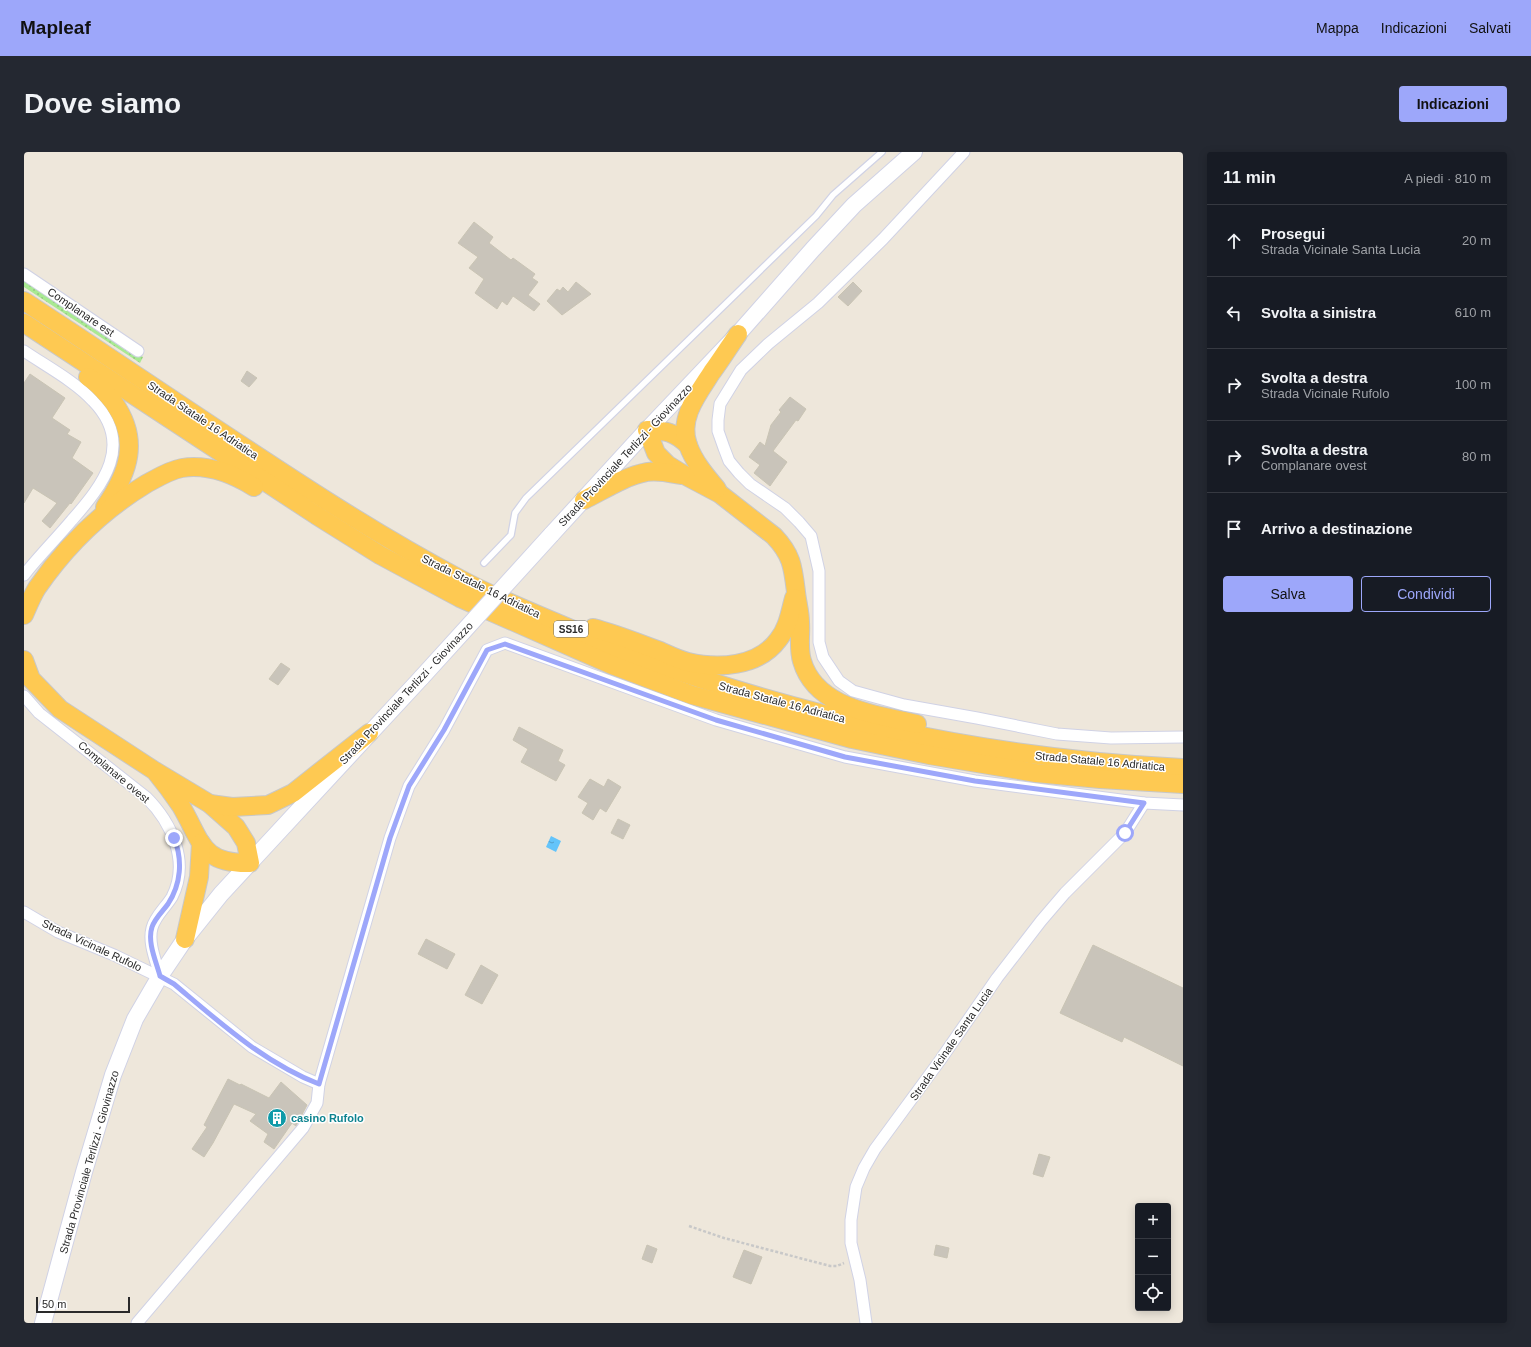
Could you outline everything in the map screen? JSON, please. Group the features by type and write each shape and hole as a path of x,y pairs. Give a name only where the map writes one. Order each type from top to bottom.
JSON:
{"highway":[{"name":"Strada Statale 16 Adriatica","path":"24,301 319,498 405,549 450,574 523,608 631,655 724,687 808,711 881,729 991,749 1093,762 1183,768"},
{"name":"Strada Statale 16 Adriatica","path":"24,323 316,515 380,555 460,598 612,666 692,695 852,739 929,755 1036,773 1100,779 1183,784"},
{"path":"24,334 91,379 105,391 122,415 128,432 129,453 118,488 94,522 59,559 36,589 24,615"},
{"path":"720,494 699,466 688,445 685,428 687,416 693,400 738,334"},
{"path":"688,445 677,435 665,431 647,430 656,453 668,465 720,494 774,536 781,544 792,565 795,577 800,622 800,649 802,662 811,680 826,694 850,708 944,730 991,749"},
{"path":"94,522 131,493 157,478 182,468 202,467 222,471 241,479 280,503 316,515"},
{"path":"584,500 626,479 648,472 665,472 686,476"},
{"path":"523,608 612,633 687,662 710,666 734,664 752,660 768,651 778,640 786,627 796,591"},
{"path":"24,660 31,680 60,709 155,771 210,804 236,827 246,843 250,863 233,863 220,859 209,853 201,843 180,805 155,771"},
{"path":"210,804 232,807 268,805 293,793 370,733"},
{"path":"185,939 200,877 201,843"}],"main road":[{"name":"Strada Provinciale Terlizzi - Giovinazzo","path":"43,1323 84,1172 113,1075 135,1019 160,976 185,939 221,894 422,677 647,430 738,334 813,249 854,205 914,152"}],"street":[{"path":"964,152 883,239 818,303 768,344 741,370 720,404 718,431 724,448 729,461 739,473 750,484 785,508 811,536 819,571 819,642 823,657 839,681 853,691 904,705 1057,734 1111,738 1183,737"},
{"name":"Complanare est","path":"24,274 138,351"},
{"path":"24,351 81,390 94,402 109,426 113,447 109,468 96,491 24,575"},
{"path":"137,1323 303,1128 317,1103 319,1084 390,838 409,786 444,730 487,650 505,644 716,720 845,757 975,781 1144,803 1183,805"},
{"name":"Complanare ovest","path":"24,696 39,713 146,797 160,812 171,832 179,855 180,867 178,880 170,900 153,924 151,936 160,976"},
{"name":"Strada Vicinale Santa Lucia","path":"866,1323 860,1280 851,1243 851,1220 856,1187 864,1168 875,1149 920,1090 997,978 1036,927 1065,893 1125,833 1144,803"},
{"name":"Strada Vicinale Rufolo","path":"24,912 58,932 114,954 174,984 252,1047 303,1078 319,1084"}],"lane":[{"path":"484,563 511,534 515,512 526,498 816,216 833,195 882,152"}],"path":[{"path":"689,1226 732,1240 830,1266 844,1264 854,1255"}],"green space":[{"path":"24,278 143,357 140,363 24,287"}],"water":[{"path":"551,836 561,841 556,852 546,847"}],"building":[{"path":"474,222 493,237 489,243 511,260 513,258 535,274 532,278 538,282 528,295 540,304 534,311 513,296 507,305 502,301 497,309 475,293 484,279 469,268 478,257 458,243"},
{"path":"576,282 591,294 562,315 547,301 557,289 560,291 563,287 568,292"},
{"path":"853,282 862,291 848,306 838,297"},
{"path":"247,371 257,378 249,387 241,381"},
{"path":"30,374 65,398 52,418 70,430 67,434 81,442 72,458 93,473 71,504 70,503 50,528 42,521 57,503 33,488 24,503 24,383"},
{"path":"790,397 806,409 773,451 787,462 770,486 754,473 760,465 749,457 760,442 765,446 771,425 781,412 779,410"},
{"path":"281,663 290,669 278,685 269,679"},
{"path":"519,727 563,750 558,761 565,765 556,781 521,762 528,749 513,740"},
{"path":"590,779 604,787 608,779 621,787 606,812 600,808 593,820 582,813 588,803 578,797"},
{"path":"618,819 630,825 623,839 611,833"},
{"path":"426,939 455,954 447,969 418,954"},
{"path":"1093,945 1183,988 1183,1066 1124,1037 1122,1042 1060,1013"},
{"path":"481,965 498,975 482,1004 465,995"},
{"name":"casino Rufolo","path":"228,1079 269,1098 281,1082 307,1105 296,1126 292,1123 274,1149 264,1142 268,1134 250,1121 256,1114 234,1104 204,1157 192,1149 207,1127 204,1125"},
{"path":"1039,1154 1050,1157 1043,1177 1033,1174"},
{"path":"647,1245 657,1249 652,1263 642,1259"},
{"path":"936,1245 949,1248 947,1258 934,1255"},
{"path":"744,1250 762,1257 751,1284 733,1277"}],"place":[{"name":"casino Rufolo","path":"277,1118"}],"route":[{"path":"174,838 179,858 180,871 178,880 174,893 168,904 153,924 151,936 160,976 174,984 252,1047 303,1078 319,1084 390,838 409,786 444,730 487,650 505,644 716,720 845,757 975,781 1144,803 1125,833"}]}
